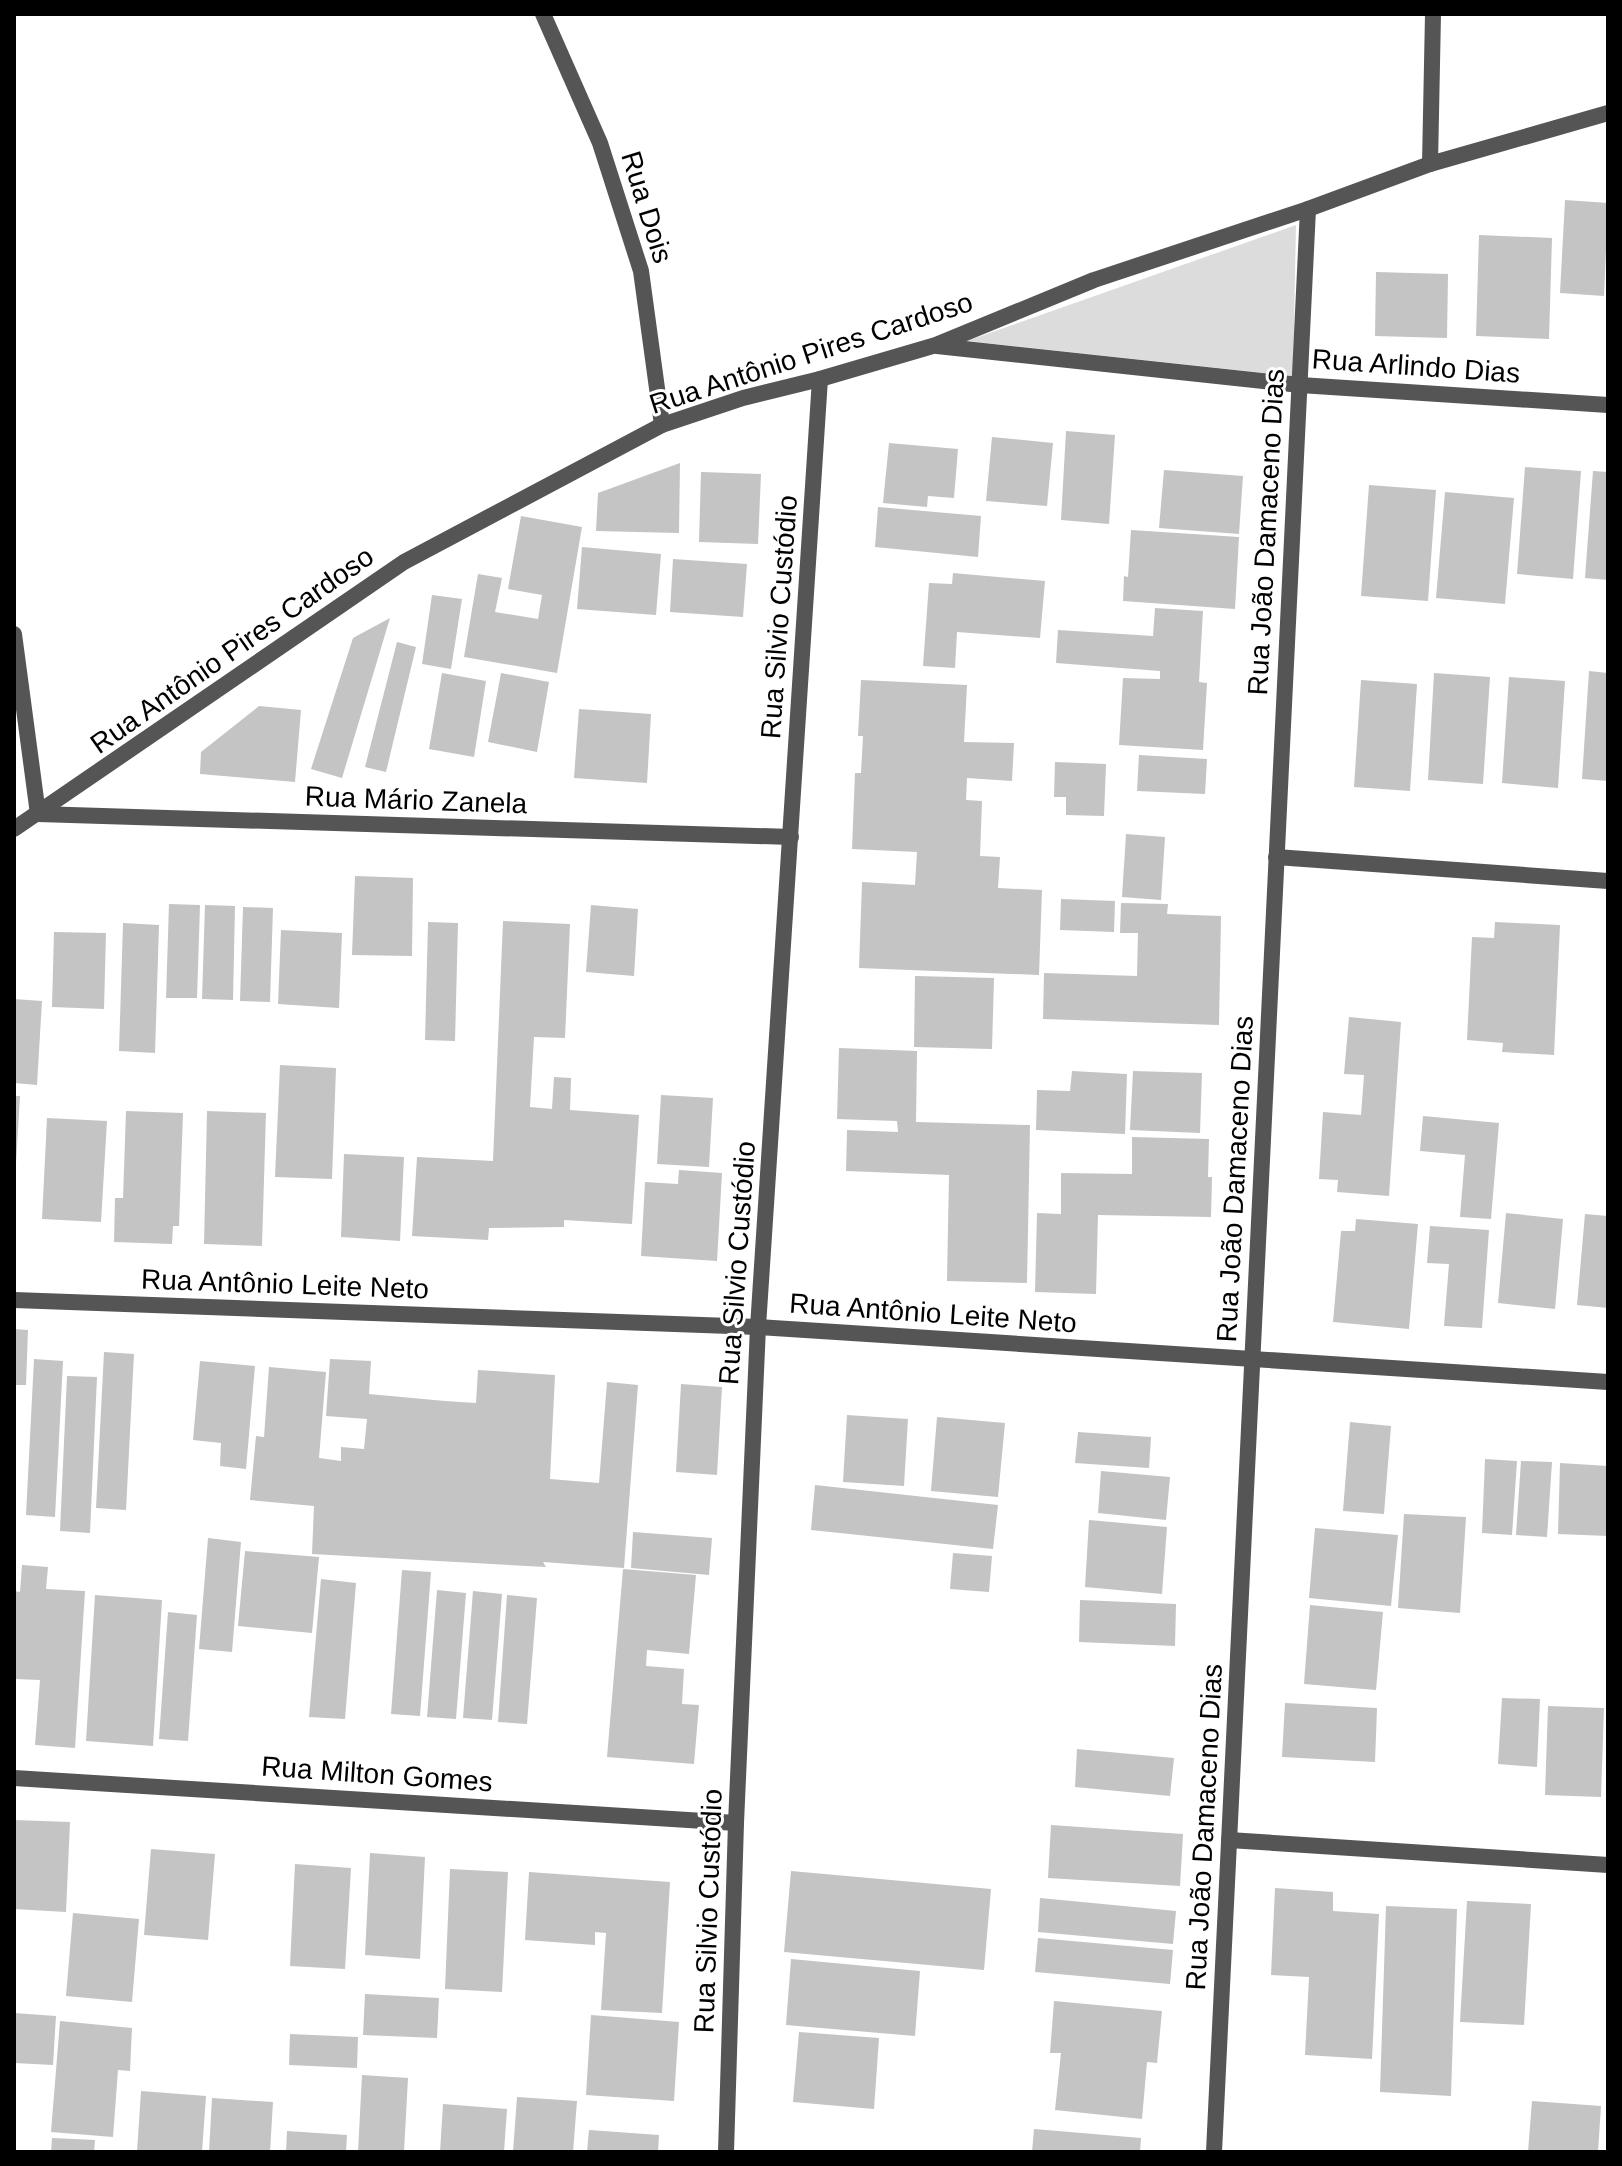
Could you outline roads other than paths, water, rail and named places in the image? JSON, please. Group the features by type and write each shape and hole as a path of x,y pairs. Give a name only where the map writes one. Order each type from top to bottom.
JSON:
{"street":[{"name":"Rua Dois","path":"543,14 600,143 641,271 662,425"},
{"path":"1430,164 1433,14"},
{"name":"Rua Antônio Pires Cardoso","path":"14,829 404,562 662,425 743,398 936,345 1094,280 1308,209 1430,164 1608,113"},
{"name":"Rua João Damaceno Dias","path":"1214,2152 1308,209"},
{"name":"Rua Arlindo Dias","path":"936,345 1300,385 1608,405"},
{"name":"Rua Silvio Custódio","path":"726,2152 736,1823 758,1327 820,379"},
{"path":"14,634 38,814"},
{"name":"Rua Mário Zanela","path":"38,814 791,837"},
{"path":"1276,857 1608,881"},
{"name":"Rua Antônio Leite Neto","path":"14,1300 758,1327 1608,1382"},
{"name":"Rua Milton Gomes","path":"14,1778 736,1823"},
{"path":"1229,1840 1608,1865"}]}
